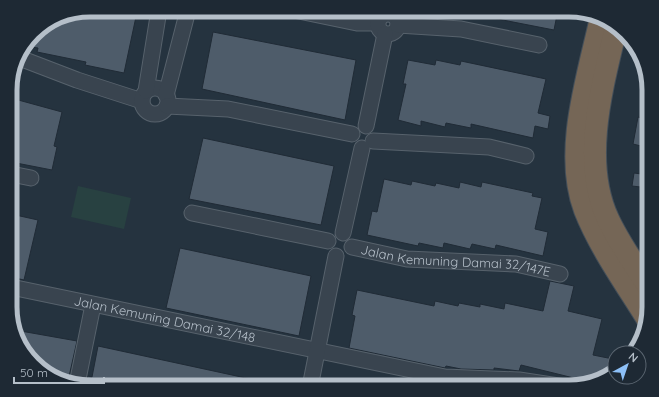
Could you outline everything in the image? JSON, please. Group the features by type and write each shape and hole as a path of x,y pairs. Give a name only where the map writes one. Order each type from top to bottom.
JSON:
{"highway":[{"path":"600,24 580,114 577,138 579,188 586,210 605,249 642,310"},
{"path":"615,33 594,143 595,174 602,203 608,219 642,275"}],"street":[{"path":"158,17 144,96 145,109 152,114 161,112 166,101 186,17"},
{"path":"328,17 357,23 388,21 461,29 539,45"},
{"path":"366,126 388,21"},
{"path":"23,59 77,80 144,96 158,88 166,101"},
{"path":"166,101 228,109 352,134"},
{"path":"366,126 356,128 352,134 355,145 489,147 526,156"},
{"path":"342,233 372,131 366,126"},
{"path":"17,175 31,178"},
{"path":"192,213 328,241"},
{"path":"342,233 349,237 352,247 348,254 336,256 330,252 328,241 332,235 342,233"},
{"name":"Jalan Kemuning Damai 32/147E","path":"352,247 406,259 516,264 560,274"},
{"path":"312,380 336,256"},
{"name":"Jalan Kemuning Damai 32/148","path":"17,288 444,377 481,380"},
{"path":"78,379 93,305"}],"green space":[{"path":"78,186 131,198 124,229 71,217"}],"building":[{"path":"90,17 136,17 124,73 85,65 86,62 37,52 38,48 31,47 49,29 57,24 71,19"},
{"path":"487,17 557,17 554,30"},
{"path":"213,32 356,60 345,120 202,89"},
{"path":"408,60 435,65 436,60 460,65 461,61 546,79 538,113 550,116 548,129 535,126 533,138 471,124 471,128 446,123 445,127 421,121 421,126 398,120 406,84 403,84"},
{"path":"17,100 62,112 54,146 57,147 52,170 17,163"},
{"path":"638,117 642,118 642,146 633,144"},
{"path":"203,138 334,166 321,225 189,199"},
{"path":"634,173 642,174 642,187 632,186"},
{"path":"384,179 411,185 412,181 435,186 436,183 459,188 460,182 481,187 482,182 533,193 532,196 542,198 535,229 548,232 543,256 496,245 495,249 472,244 470,249 444,243 443,248 419,243 418,246 367,235 372,211 377,212"},
{"path":"17,215 38,220 24,280 17,278"},
{"path":"180,248 311,276 299,336 166,308"},
{"path":"550,281 574,286 568,311 602,319 593,355 607,358 607,370 602,373 580,379 521,365 519,371 494,368 494,370 461,369 446,366 445,368 349,348 355,316 352,315 357,290 434,306 435,301 458,306 459,303 480,307 480,304 504,309 505,303 543,311"},
{"path":"21,331 77,341 69,377 49,368 42,362 29,348"},
{"path":"98,346 255,380 87,380 88,376 92,377"}]}
